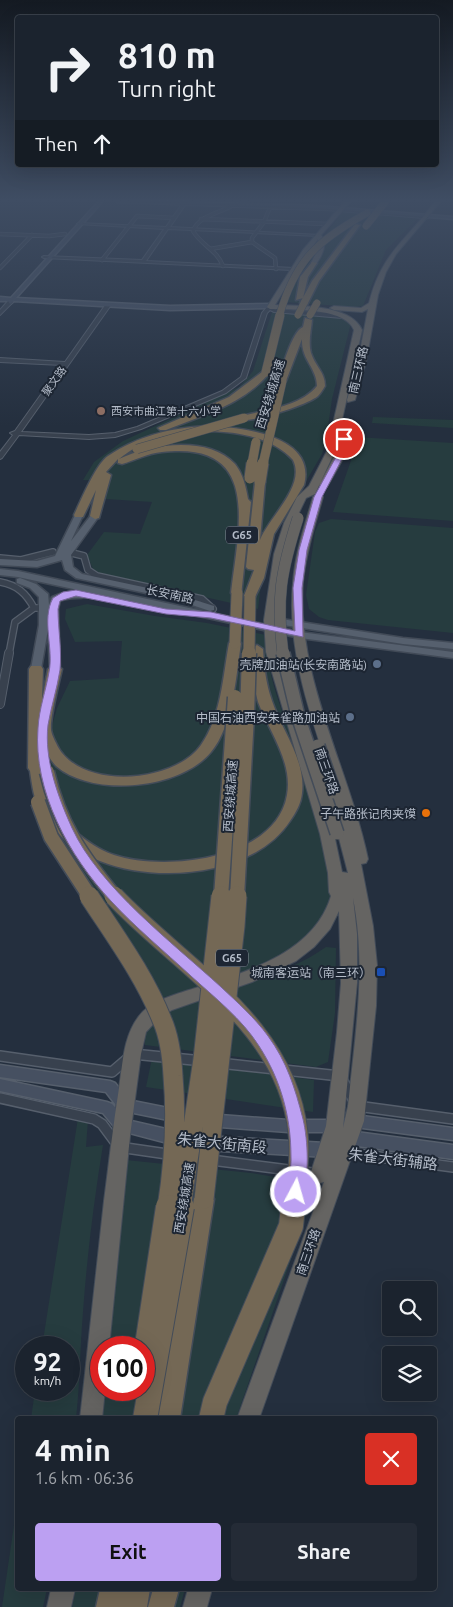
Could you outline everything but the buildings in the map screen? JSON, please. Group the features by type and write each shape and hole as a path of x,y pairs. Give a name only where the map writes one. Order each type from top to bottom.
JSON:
{"highway":[{"path":"271,306 289,276"},
{"path":"95,516 100,504 101,486 107,468 115,454 143,435 226,402 260,380 266,372 280,317 295,276"},
{"path":"302,303 305,276"},
{"name":"西安绕城高速","path":"146,1416 191,1151 222,901 232,768 240,549 245,510 259,431 268,394 302,303 320,276"},
{"name":"南三环路","path":"340,1147 334,1126 349,983 349,934 344,877 337,833 294,701 283,650 279,596 289,546 316,492 342,449 349,408 363,356 370,310 382,276"},
{"name":"西安绕城高速","path":"168,1416 204,1199 235,926 247,716 250,596 254,532 267,440 292,352 318,299"},
{"path":"271,306 281,304 370,310"},
{"path":"271,306 325,311 370,310"},
{"path":"325,311 346,317"},
{"name":"南三环路","path":"316,492 331,451 358,330 356,325 346,317"},
{"path":"107,468 124,456 161,441 289,406 315,394 322,383 306,351 308,320"},
{"path":"79,515 95,481 130,446 144,440 166,433 199,430 233,431 274,440 295,456 301,465 301,477 296,490 268,534 261,556 259,576 250,596"},
{"path":"142,450 191,449 215,455 225,460 231,465 238,478 245,510"},
{"path":"316,492 302,497 287,531 279,554 270,624 272,652 327,834 335,873 336,906"},
{"path":"316,492 303,550 297,612 303,629 308,676 320,725 356,828 366,888 365,922"},
{"name":"南三环路","path":"249,1416 340,1147 356,1113 369,972 365,922 354,863 334,792 303,702 291,651 287,620 289,578 302,518"},
{"path":"55,669 43,727 51,749 49,765 40,785 47,812 78,844 105,857 136,866 185,867 231,858 271,834 282,822 291,807 296,789 294,770 264,700 258,673 257,636 250,611"},
{"path":"49,765 85,775 129,781 162,776 191,763 205,750 219,721 236,643"},
{"path":"36,669 52,794 60,814 84,859 115,898 240,1013 263,1040 286,1082 293,1106 298,1132 299,1160 291,1226 215,1402 212,1416"},
{"path":"49,765 34,782 38,802 51,837 143,981 163,1021 171,1051 176,1106 174,1158 148,1336"},
{"name":"南三环路","path":"91,1416 124,1105 133,1054 140,1028 156,1011 170,1004 250,977 285,960 315,938 329,922 341,896 344,877"},
{"name":"南三环路","path":"319,1175 340,1147"},
{"path":"135,1416 137,1401"},
{"path":"59,1607 63,1591"},
{"path":"109,1591 109,1607"},
{"path":"109,1607 113,1591"},
{"path":"134,1607 137,1591"},
{"path":"161,1607 165,1591"},
{"path":"195,1607 199,1591"}],"main road":[{"path":"4,301 28,276"},
{"path":"4,301 167,310 271,306"},
{"path":"0,562 28,565 45,564 59,558 79,515"},
{"path":"95,516 66,555 68,568 79,576 176,597 212,612"},
{"name":"长安南路","path":"0,566 22,569 212,612"},
{"name":"长安南路","path":"0,572 270,624 453,655"},
{"path":"0,578 33,586 44,596 44,625 36,669"},
{"path":"55,669 53,609 56,600 66,594 76,593 166,611 212,612"},
{"path":"303,629 328,625 453,641"},
{"name":"长安南路","path":"303,629 453,646"},
{"path":"0,1070 110,1087 124,1105"},
{"path":"0,1085 107,1108 122,1125"},
{"name":"朱雀大街南段","path":"124,1105 186,1117 288,1126 334,1126 356,1113 453,1134"},
{"name":"朱雀大街南段","path":"122,1125 180,1140 286,1150 340,1147 453,1152"}],"street":[{"path":"0,312 4,301"},
{"name":"聚文路","path":"0,457 104,306"},
{"path":"15,433 89,437 115,435 139,428 224,392 239,382 246,372 265,313 271,306 274,310 332,314 346,317"},
{"path":"0,361 63,365"},
{"name":"聚文路","path":"0,451 15,433"},
{"path":"0,558 21,560 53,552"},
{"path":"72,553 84,556 88,570 97,576 202,599 212,612"},
{"path":"0,582 15,585 28,597 36,608 15,622 0,704"},
{"path":"0,1056 112,1072 133,1054 340,1076 356,1113 453,1120"},
{"path":"0,1098 94,1119 102,1124 119,1147 319,1175"},
{"name":"朱雀大街辅路","path":"340,1147 453,1167"}],"green space":[{"path":"296,276 375,276 363,306 353,307 285,302 280,300"},
{"path":"272,312 332,316 351,323 332,399 326,441 322,454 273,538 261,584 258,609 101,574 93,569 87,555 104,532 140,534 152,502 106,499 104,488 106,481 83,480 94,462 123,441 239,387 253,371"},
{"path":"373,417 453,420 453,428 372,423"},
{"path":"356,437 453,443 453,521 333,512 355,449"},
{"path":"331,519 453,528 453,633 328,620 319,617 309,609 306,595 315,532 319,523"},
{"path":"87,604 207,623 266,635 271,676 312,791 320,827 331,888 323,922 312,936 294,948 248,970 159,999 56,837 50,763 63,759 50,733 57,708 70,681 119,678 122,641 75,642 65,619 66,609"},
{"path":"326,947 336,948 335,1013 328,1062 316,1067 145,1045 145,1028 179,1004 275,973 293,966"},
{"path":"152,1058 314,1080 313,1112 146,1087"},
{"path":"78,1118 88,1120 86,1147 103,1145 94,1207 80,1358 80,1336 44,1336"},
{"path":"126,1160 251,1173 317,1184 237,1416 100,1416 102,1401 155,1401 155,1336 108,1336"},
{"path":"33,1401 77,1401 76,1416 31,1416"},
{"path":"15,1519 15,1591 47,1591 43,1607 2,1607"},
{"path":"76,1591 184,1591 180,1607 72,1607"}],"place":[{"name":"西安市曲江第十六小学","path":"101,411"},
{"name":"壳牌加油站(长安南路站)","path":"377,664"},
{"name":"中国石油西安朱雀路加油站","path":"350,717"},
{"name":"子午路张记肉夹馍","path":"426,813"},
{"name":"城南客运站（南三环）","path":"381,972"}],"route":[{"path":"296,1192 299,1160 298,1132 286,1082 274,1058 263,1040 240,1013 115,898 84,859 66,830 52,794 44,754 43,727 55,669 53,609 56,600 66,594 76,593 166,611 211,615 300,635 297,612 303,550 318,497 340,457 344,439"}]}
